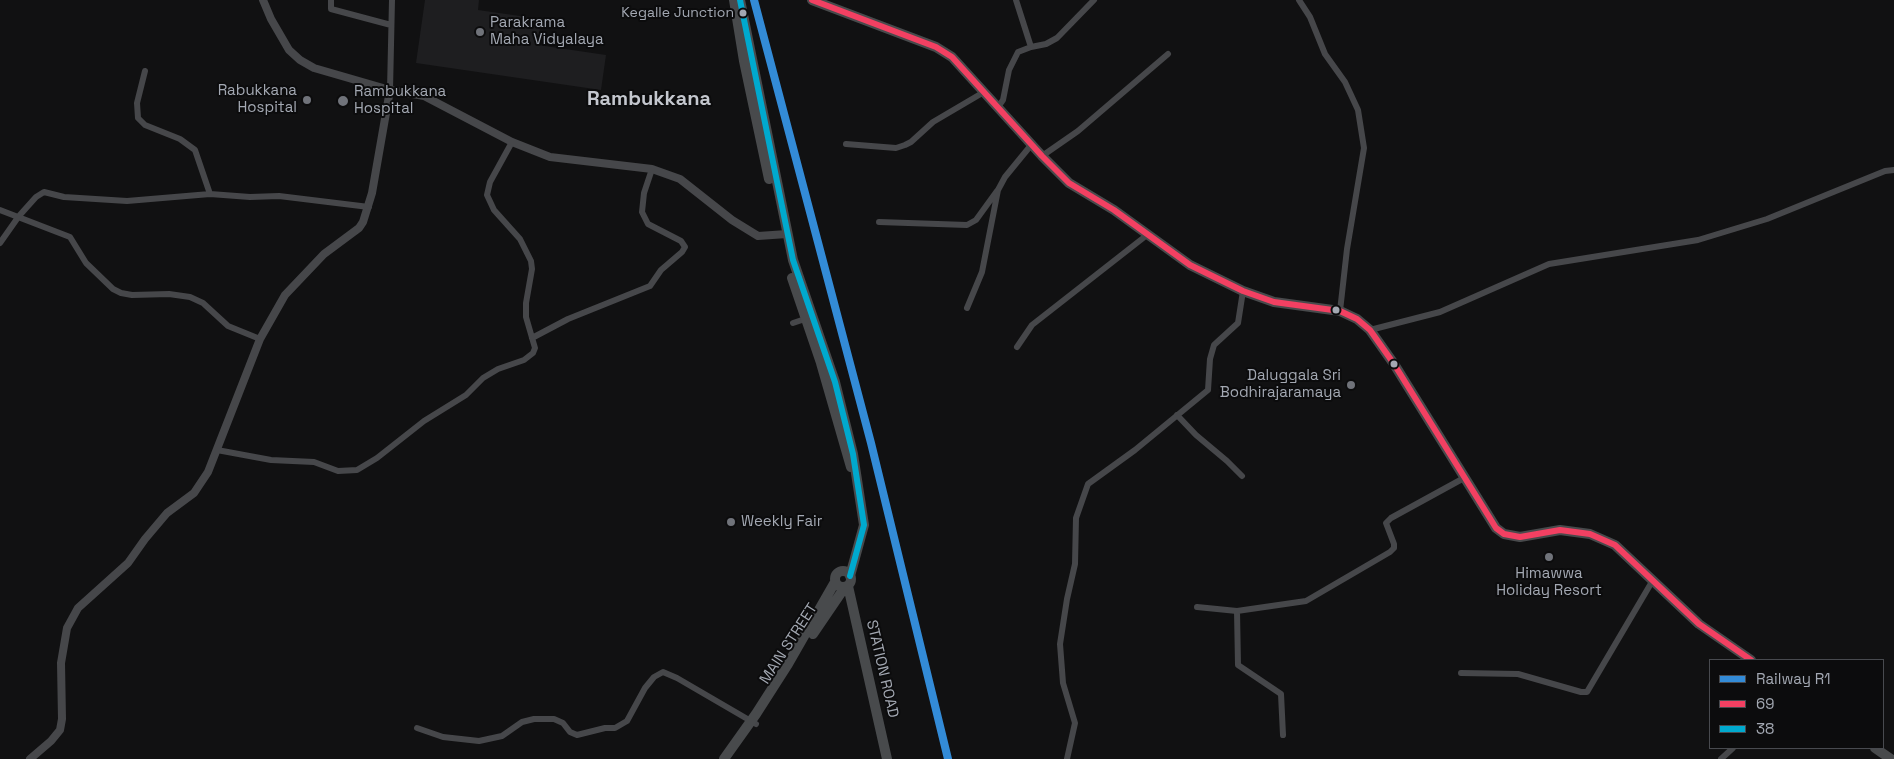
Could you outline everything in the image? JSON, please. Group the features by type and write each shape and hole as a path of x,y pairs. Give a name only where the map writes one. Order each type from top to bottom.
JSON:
{"main road":[{"name":"MAIN STREET","path":"734,0 744,61 784,234 835,382 853,454 864,525 848,583 756,719"},
{"name":"MAIN STREET","path":"740,0 744,12 791,276 821,363 847,456 858,484"},
{"path":"812,0 936,48 952,57 1042,156 1069,182 1114,210 1190,265 1243,291 1274,302 1340,311 1357,319 1370,330 1394,364 1496,528 1504,534 1520,537 1560,530 1590,534 1615,545 1700,624 1751,659"},
{"name":"MAIN STREET","path":"840,571 857,552"},
{"path":"840,571 848,573 848,583 837,585 835,582 836,575 840,571"},
{"name":"MAIN STREET","path":"756,719 835,582"},
{"name":"STATION ROAD","path":"848,583 887,759"},
{"path":"724,759 756,719"},
{"path":"732,759 756,719"},
{"path":"1876,749 1891,759"}],"street":[{"path":"263,0 270,19 289,50 300,60 314,68 390,90 424,96 512,142 550,157 652,169 680,179 732,220 758,236 784,234"},
{"path":"331,0 331,8 391,25"},
{"path":"30,759 51,741 60,730 62,719 61,662 67,628 78,608 128,563 167,513 194,493 208,472 218,450 260,339 285,295 324,254 359,228 363,222 369,207 390,90 392,0"},
{"path":"1016,0 1031,47"},
{"path":"998,107 1003,100 1009,70 1018,52 1046,44 1057,38 1094,0"},
{"path":"1299,0 1310,17 1325,54 1345,82 1358,110 1364,148 1347,249 1340,311"},
{"path":"1042,156 1078,130 1168,54"},
{"path":"144,71 137,104 138,118 145,125 180,139 195,150 210,194"},
{"path":"846,144 896,148 905,145 934,122 984,92"},
{"path":"218,450 271,460 314,462 338,471 357,470 376,458 424,421 466,395 483,378 498,369 524,360 533,353 535,348 526,317 526,303 532,269 531,261 520,239 494,210 487,195 490,182 512,142"},
{"path":"879,222 967,225 976,220 1005,177 1032,144"},
{"path":"532,338 568,319 650,286 661,270 682,252 685,247 681,241 648,224 642,212 644,193 652,169"},
{"path":"1370,330 1440,312 1549,264 1698,240 1766,219 1885,171 1894,170"},
{"path":"967,308 982,272 998,190"},
{"path":"0,243 19,216 36,197 44,192 64,197 127,201 210,194 250,197 279,196 369,207"},
{"path":"0,210 70,237 86,264 113,289 132,295 170,294 190,297 202,303 228,326 260,339"},
{"path":"1017,347 1032,325 1147,235"},
{"path":"1067,759 1075,723 1063,683 1060,644 1075,564 1076,518 1088,484 1135,450 1208,390 1210,359 1214,345 1238,323 1243,291"},
{"path":"793,323 805,319"},
{"path":"1177,415 1196,435 1242,476"},
{"path":"1197,607 1237,611 1306,601 1390,552 1394,548 1394,544 1386,522 1391,518 1464,478"},
{"path":"1460,673 1518,674 1581,692 1587,692 1653,580"},
{"path":"1237,611 1238,665 1281,694 1284,735"},
{"path":"417,728 443,737 479,741 502,736 522,722 534,719 554,719 563,723 570,732 577,735 605,728 615,728 628,721 645,688 654,677 664,672 756,719"},
{"path":"1721,759 1733,749"}],"shaded area":[{"name":"Parakrama Maha Vidyalaya","path":"425,0 479,0 478,10 541,19 538,45 606,55 601,90 416,63"}],"rail line":[{"name":"R1","path":"754,0 871,443 948,759"}],"transit line":[{"name":"38","path":"740,0 793,260 835,382 853,454 864,525 850,576"},
{"name":"69","path":"812,0 936,47 952,57 1069,183 1114,210 1190,265 1243,291 1274,302 1340,311 1357,319 1370,330 1394,364 1496,528 1504,534 1520,537 1560,530 1590,534 1615,545 1699,624 1750,659"}],"place":[{"name":"Kegalle Junction","path":"743,13"},
{"name":"Parakrama Maha Vidyalaya","path":"480,32"},
{"name":"Rabukkana Hospital","path":"307,100"},
{"name":"Rambukkana Hospital","path":"343,101"},
{"name":"Daluggala Sri Bodhirajaramaya","path":"1351,385"},
{"name":"Weekly Fair","path":"731,522"},
{"name":"Himawwa Holiday Resort","path":"1549,557"}],"district":[{"name":"Rambukkana","path":"649,100"}]}
